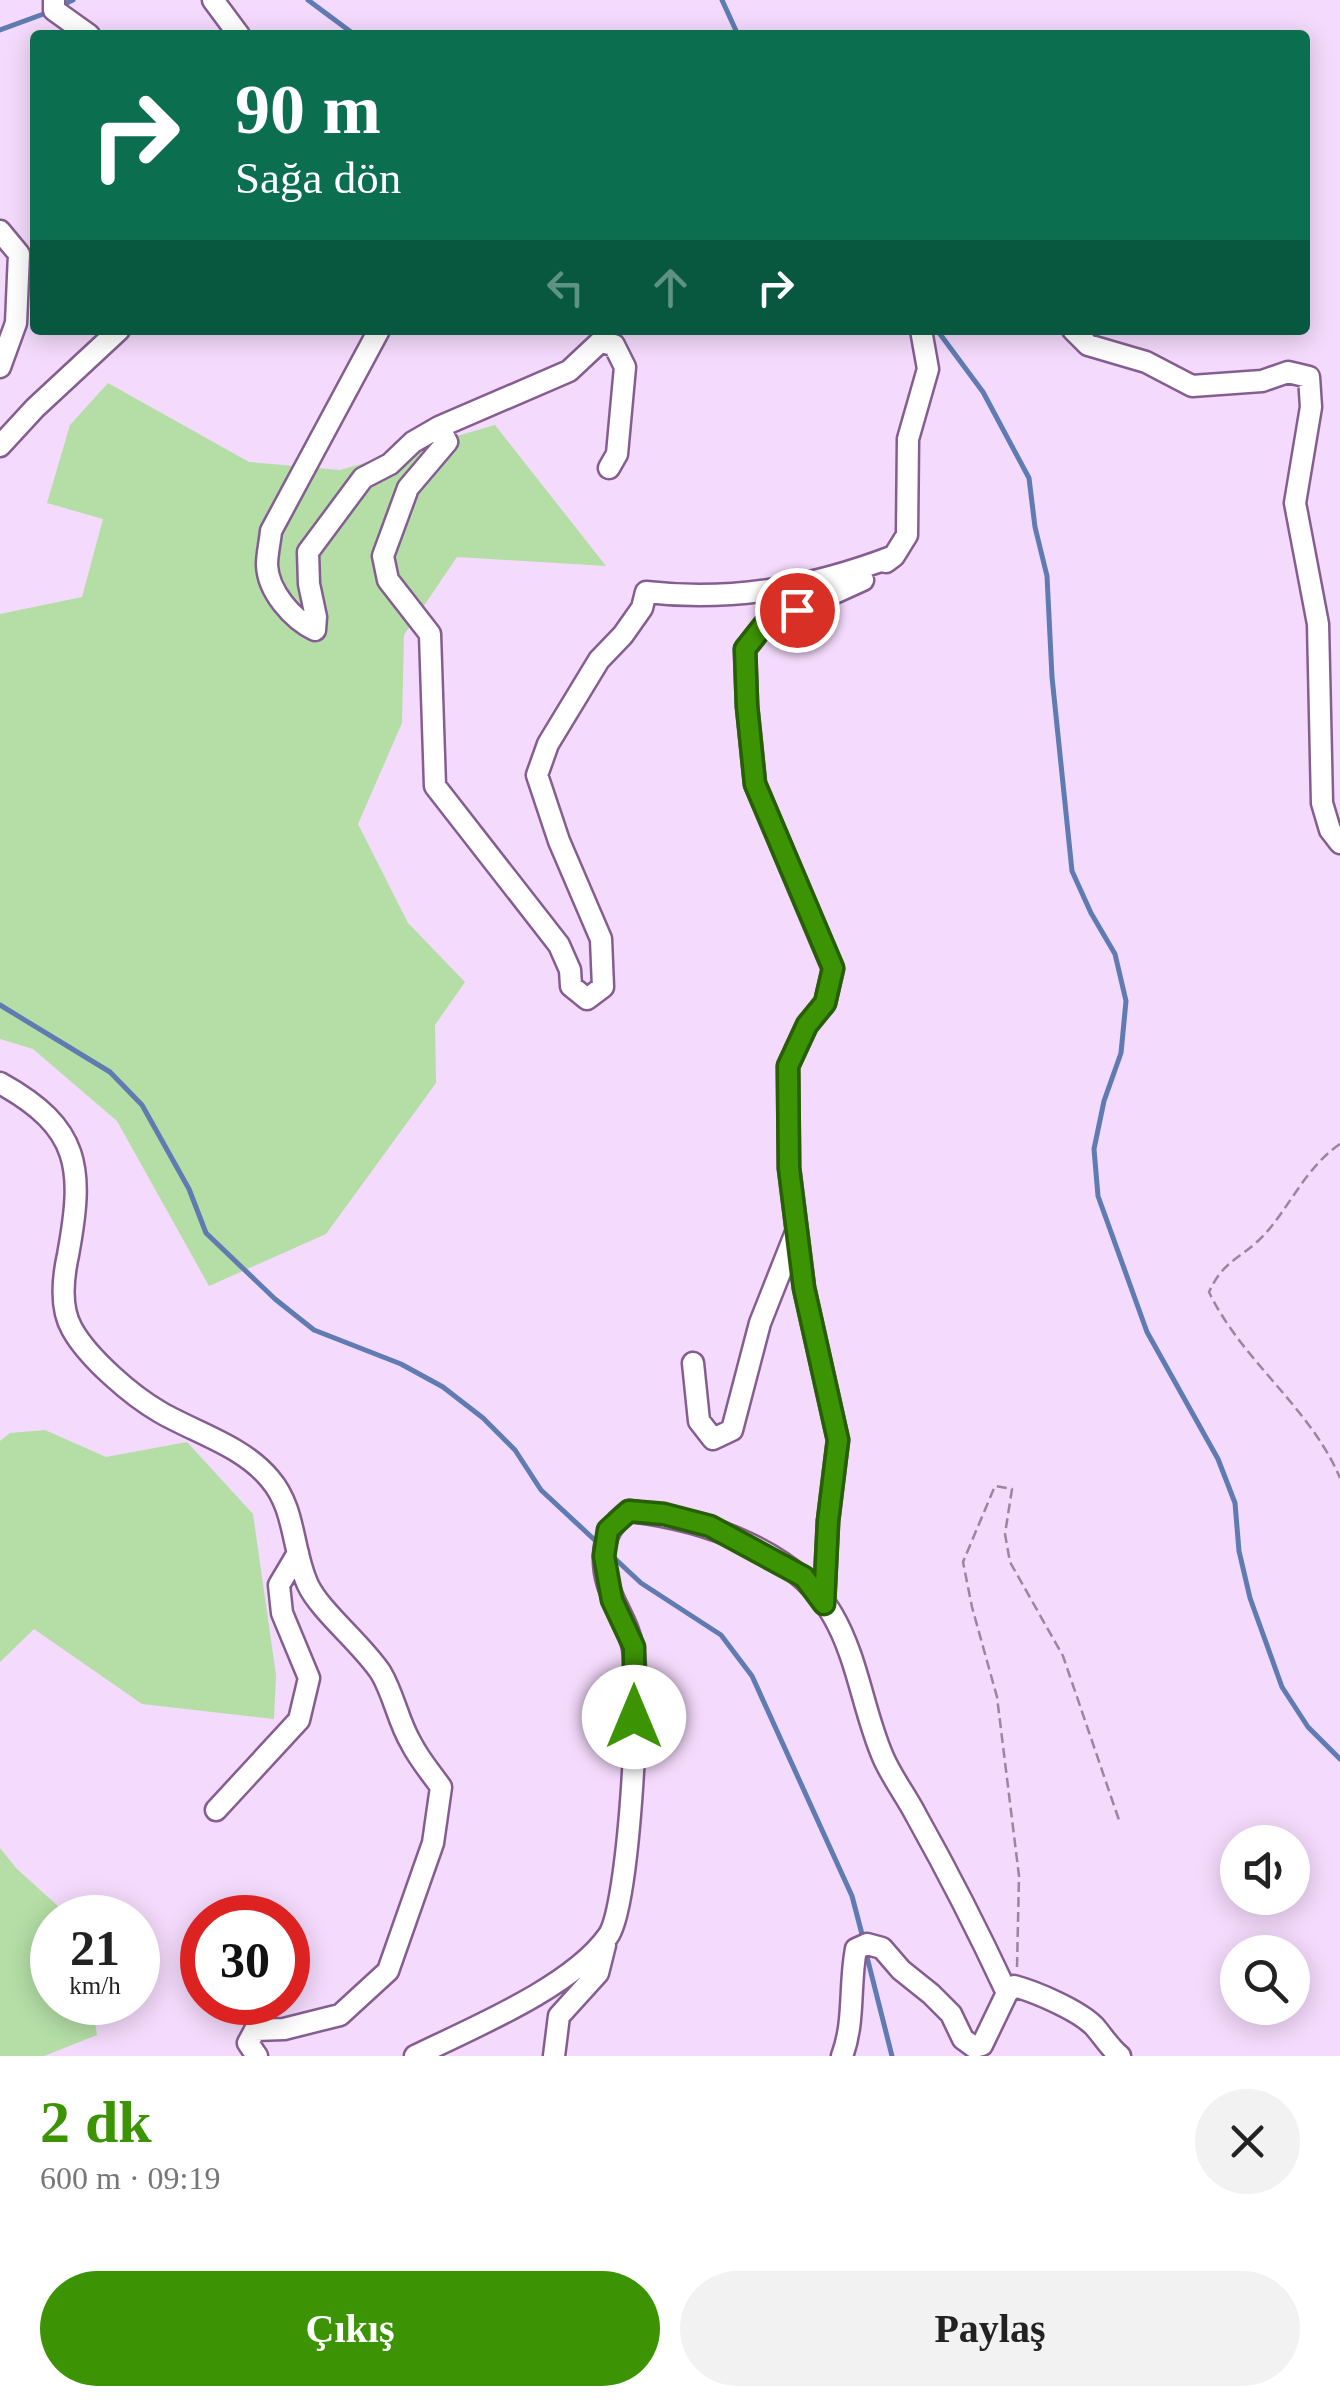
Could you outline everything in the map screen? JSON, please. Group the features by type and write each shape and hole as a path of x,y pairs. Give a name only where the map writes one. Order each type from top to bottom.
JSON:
{"street":[{"path":"54,0 54,10 82,30"},
{"path":"213,0 235,30"},
{"path":"0,231 19,254 16,322 0,367"},
{"path":"0,446 115,335"},
{"path":"376,335 271,531 267,568 283,605 300,623 315,630 308,552 363,478 390,464 413,442 439,427 569,371 600,342 614,345 625,368 617,454 609,468"},
{"path":"824,1604 828,1521 838,1440 804,1288 789,1168 788,1066 807,1025 825,1003 833,968 755,784 745,649 764,625 863,580 894,556 907,535 908,440 928,370 922,335"},
{"path":"1078,335 1088,344 1146,362 1192,386 1262,381 1288,372 1309,377 1310,407 1296,503 1318,624 1322,803 1330,830 1340,842"},
{"path":"439,427 447,442 408,488 382,556 388,580 430,634 435,786 559,945 570,970 571,986 586,999 603,987 601,939 559,841 537,775 548,744 599,660 633,622 646,592 731,596 804,586 894,556"},
{"path":"0,1084 34,1102 60,1127 75,1164 74,1224 62,1282 70,1326 98,1362 157,1410 215,1439 256,1464 272,1480 286,1503 310,1590 382,1675 410,1742 441,1787 433,1842 388,1972 340,2015 284,2029 255,2030 248,2044 258,2056"},
{"path":"692,1363 698,1421 714,1439 732,1430 760,1323 797,1230"},
{"path":"415,2056 465,2034 586,1963 612,1932 634,1787 634,1647 608,1584 604,1556 608,1530 629,1511 664,1514 710,1526 804,1577 832,1614 859,1678 883,1756 1011,1990 1063,2007 1093,2025 1102,2040 1120,2056"},
{"path":"216,1810 299,1720 309,1678 282,1613 279,1585 298,1553"},
{"path":"554,2056 558,2016 598,1973 607,1938"},
{"path":"842,2056 850,2034 850,1991 856,1949 867,1944 882,1948 901,1970 931,1994 950,2014 963,2040 974,2048 982,2045 1011,1990"}],"path":[{"path":"1340,1144 1328,1152 1291,1195 1258,1241 1235,1256 1209,1292 1247,1354 1332,1458 1340,1478"},
{"path":"1011,1990 1019,1876 997,1697 963,1562 995,1486 1012,1489 1005,1534 1010,1562 1064,1656 1120,1823"}],"green space":[{"path":"108,383 249,462 340,470 495,425 606,566 457,557 404,635 402,723 358,824 408,923 465,982 435,1025 436,1083 326,1234 209,1286 117,1121 33,1049 0,1039 0,614 82,597 103,519 47,503 70,425"},
{"path":"45,1430 106,1457 187,1442 253,1514 276,1675 274,1719 142,1704 34,1629 0,1662 0,1441 10,1433"},
{"path":"0,1848 46,1895 30,1895 30,2025 95,2025 97,2035 44,2056 0,2056"}],"waterway":[{"path":"58,7 73,0"},
{"path":"308,0 348,30"},
{"path":"722,0 736,30"},
{"path":"0,30 49,12"},
{"path":"941,335 983,392 1029,478 1047,576 1052,677 1072,871 1115,954 1126,1001 1121,1053 1104,1101 1094,1149 1098,1196 1147,1332 1218,1459 1235,1503 1239,1551 1250,1598 1282,1687 1308,1727 1340,1759"},
{"path":"0,1005 110,1072 142,1105 189,1189 206,1233 275,1299 314,1330 401,1364 443,1387 483,1418 515,1450 541,1490 599,1544"},
{"path":"611,1555 641,1583 721,1635 752,1676 852,1896 863,1938"},
{"path":"865,1949 892,2056"}],"route":[{"path":"634,1717 634,1647 612,1600 604,1556 608,1530 629,1511 664,1514 710,1526 804,1577 824,1604 828,1521 838,1440 804,1288 789,1168 788,1066 807,1025 825,1003 833,968 755,784 745,649 764,625 797,610"}]}
